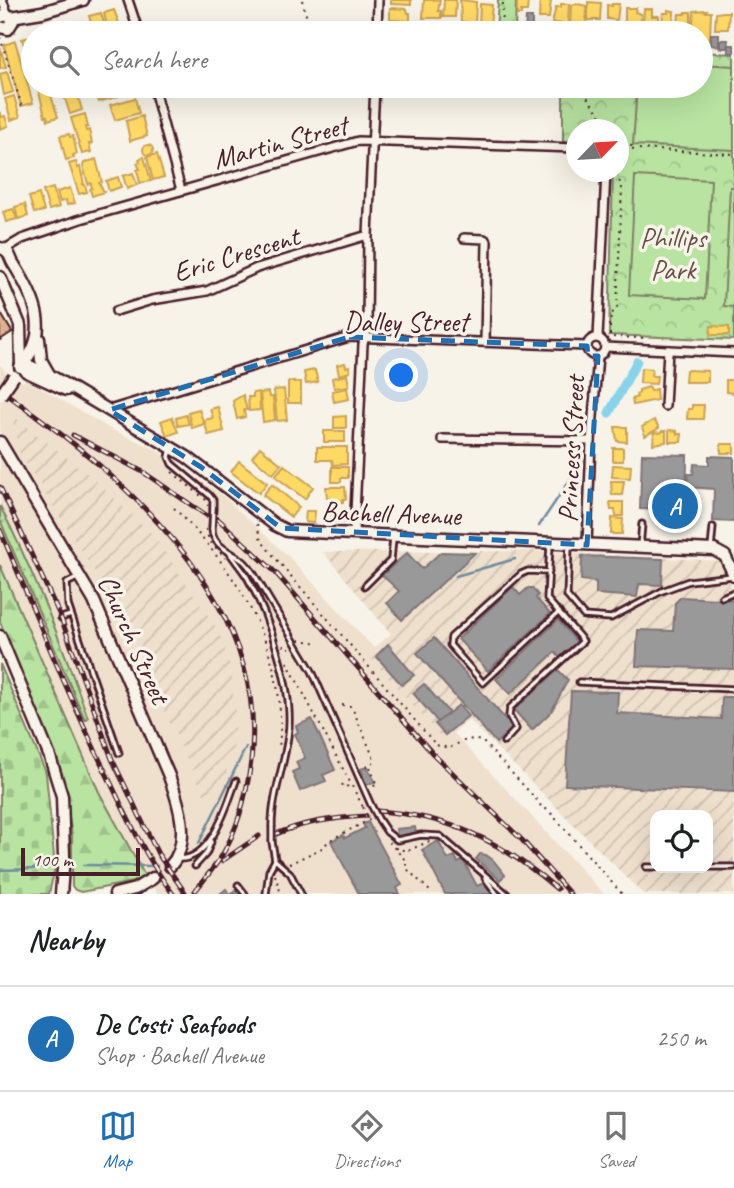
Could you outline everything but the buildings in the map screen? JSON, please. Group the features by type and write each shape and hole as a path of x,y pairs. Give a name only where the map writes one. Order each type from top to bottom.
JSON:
{"main road":[{"path":"4,24 83,0"},
{"path":"0,271 7,269 11,262 10,254 3,249"},
{"path":"11,262 19,269 33,299 41,360 49,374"},
{"path":"0,276 20,325 21,365"},
{"path":"0,396 33,350 38,321"},
{"name":"Bachell Avenue","path":"21,365 49,374 171,447 201,467 275,526 294,532 711,550 730,557"},
{"name":"Bachell Avenue","path":"21,365 27,373 83,396"},
{"name":"Church Street","path":"0,442 81,576 143,713 176,795 182,827 174,863"},
{"path":"730,557 734,575"},
{"path":"0,636 50,757 62,796 64,856 61,894"},
{"path":"114,894 136,892 153,878"}],"street":[{"path":"2,0 4,24"},
{"path":"128,0 135,21"},
{"path":"377,21 378,0"},
{"path":"156,98 181,190"},
{"path":"354,534 364,336 367,329 368,234 375,98"},
{"name":"Martin Street","path":"3,249 22,239 81,219 358,141 566,148"},
{"name":"Princess Street","path":"598,338 606,182"},
{"name":"Eric Crescent","path":"116,311 152,300 207,291 257,268 368,234"},
{"path":"464,239 487,241 485,342"},
{"name":"Dalley Street","path":"109,410 349,337 587,346"},
{"path":"598,338 604,341 605,347 603,353 598,356 590,354 587,346 591,339 598,338"},
{"path":"605,347 734,353"},
{"path":"665,407 668,350"},
{"name":"Princess Street","path":"587,545 598,356"},
{"path":"442,439 591,441"}],"lane":[{"path":"171,447 169,457 172,464 213,500 212,528 215,540 249,581 267,622 288,695 290,720 275,793 272,826 275,860 269,871 266,894"},
{"path":"640,547 642,524"},
{"path":"711,550 713,527"},
{"path":"365,586 391,560 393,536"},
{"path":"504,742 516,729 509,716 510,708 583,640 547,599 550,543"},
{"path":"569,544 567,596 584,616 611,618 662,591 689,581 734,575"},
{"path":"228,556 242,560 254,574 312,671 376,819 397,840 421,835 440,836 507,894"},
{"path":"549,572 528,571 521,574 452,637 450,645 483,684 559,612"},
{"path":"81,576 67,583 66,596 119,753"},
{"path":"722,597 734,592"},
{"path":"61,618 71,615"},
{"path":"579,682 734,688"},
{"path":"195,866 206,853 220,825 236,781"},
{"path":"174,863 185,859 212,840"},
{"path":"275,860 290,873 301,894"},
{"path":"713,867 734,867"},
{"path":"479,870 497,894"},
{"path":"238,885 244,894"}],"path":[{"path":"302,0 308,21"},
{"path":"502,21 503,0"},
{"path":"4,24 22,107"},
{"path":"588,98 603,119"},
{"path":"629,144 635,149"},
{"path":"629,149 734,154"},
{"path":"620,182 622,186 617,307 611,315 610,337 647,338"},
{"path":"599,325 610,325"},
{"path":"172,472 207,501 207,516"},
{"path":"174,508 202,538 232,577 255,616 269,648 281,706 278,757"},
{"path":"262,515 257,524 260,538 436,745 449,748 465,739 483,742 540,805 549,811 622,894"},
{"path":"206,529 209,541 228,556"},
{"path":"269,648 282,645 284,648 280,650"},
{"path":"285,658 370,819"},
{"path":"342,705 351,706 375,761 368,767 377,785 370,788"},
{"path":"342,784 344,788 351,784"},
{"path":"281,894 272,867 294,863 322,848 330,840 370,819 376,819"},
{"path":"387,838 406,861 406,868 433,894"},
{"path":"395,848 407,851 436,839"}],"highlighted area":[{"path":"349,337 587,346 588,356 598,356 587,545 281,528 201,467 109,410"}],"shaded area":[{"path":"0,364 7,374 19,382 26,381 41,388 112,430 155,449 222,495 289,557 604,894 158,894 139,868 99,792 0,568"},
{"path":"12,415 93,478 154,536 219,632 231,669 235,714 233,748 225,776 208,803 110,597 19,451"},
{"path":"534,551 719,561 734,592 734,894 643,894 469,720 444,740 367,654 391,634 323,552"}],"green space":[{"path":"498,0 516,0 515,21 497,21"},
{"name":"Phillips Park","path":"713,53 734,54 734,340 609,335 613,182 629,182 629,119 566,119 566,141 563,141 563,98 713,98"},
{"path":"713,65 734,66 734,150 633,145 636,98 713,98"},
{"path":"635,176 711,180 705,299 629,295"},
{"path":"730,187 734,187 734,307 724,306"},
{"path":"0,506 37,584 88,718 85,720 0,520"},
{"path":"0,565 99,792 145,876 133,882 81,892 72,886 72,835 63,783 52,745 0,622"},
{"path":"0,664 46,773 55,867 49,894 0,894"}],"waterway":[{"path":"609,413 637,361"},
{"path":"539,526 582,462"},
{"path":"456,576 515,559"},
{"path":"199,843 246,747"},
{"path":"84,865 157,866"},
{"path":"0,870 46,866"}],"tunnel":[{"path":"153,878 170,866"}],"railway":[{"path":"0,389 83,451 140,503 194,567 216,602 234,639 246,677 252,718 251,761 241,810 232,835 221,857 195,891"},
{"path":"73,435 143,472 206,515"},
{"path":"0,487 61,618 112,759 158,854 186,894"},
{"path":"218,519 275,572 433,754 522,840 570,894"},
{"path":"0,530 93,746 138,837 173,894"},
{"path":"376,811 427,818 473,834 516,858 557,889"},
{"path":"272,836 318,821 366,816"},
{"path":"222,861 259,836"}],"place":[{"name":"De Costi Seafoods","path":"675,506"}]}
